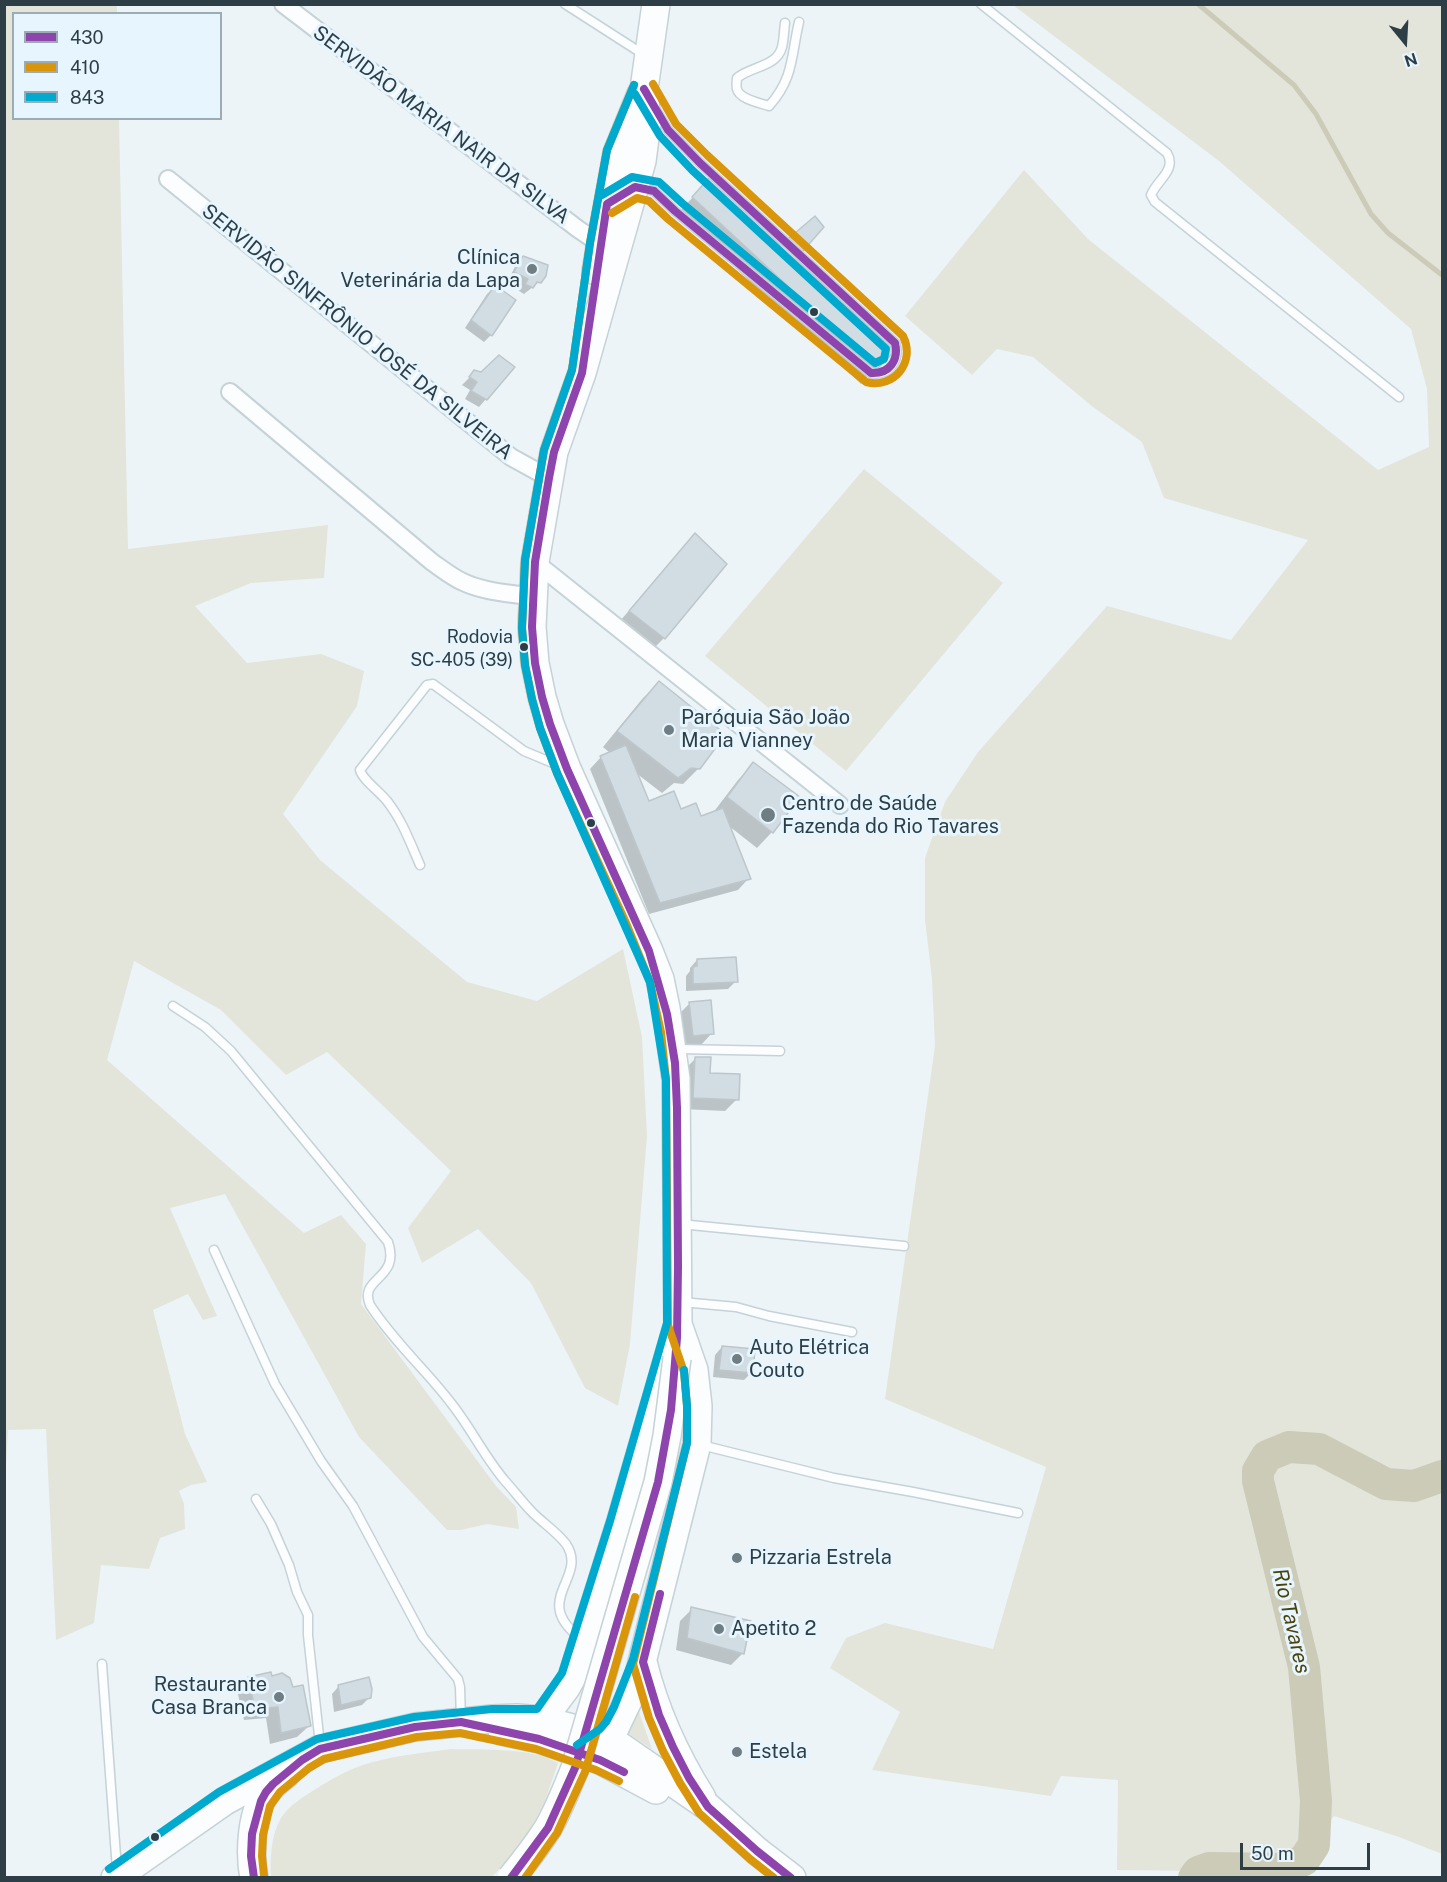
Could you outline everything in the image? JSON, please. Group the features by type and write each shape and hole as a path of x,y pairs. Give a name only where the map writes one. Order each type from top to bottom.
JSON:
{"main road":[{"path":"511,1878 548,1828 575,1768 658,1482 667,1436 677,1358 676,1079 660,979 567,769 542,697 535,663 532,627 535,562 554,452 582,374 642,161 647,123 644,89 658,6"},
{"path":"582,374 600,244 617,153 644,89"},
{"path":"542,1720 572,1677 620,1524 678,1313"},
{"path":"583,1754 608,1737 624,1711 643,1662 697,1444 698,1406 694,1370 678,1313"},
{"path":"643,1662 659,1715 673,1747 708,1807"},
{"path":"116,1877 225,1801 313,1752 416,1726 517,1718 542,1720 608,1737 708,1807 757,1851 792,1878"},
{"path":"461,1722 539,1739 600,1760 757,1851"},
{"path":"254,1878 251,1846 259,1809 267,1791 313,1752"}],"street":[{"name":"SERVIDÃO MARIA NAIR DA SILVA","path":"283,4 600,244"},
{"name":"SERVIDÃO SINFRÔNIO JOSÉ DA SILVEIRA","path":"168,179 511,457 549,478"},
{"path":"230,392 450,575 464,583 485,589 532,597"},
{"path":"535,562 840,805"}],"lane":[{"path":"565,4 648,58"},
{"path":"981,4 1167,153 1171,160 1170,168 1154,188 1151,195 1155,202 1399,397"},
{"path":"785,23 782,49 773,62 745,71 737,78 736,88 739,93 770,106 788,78 799,22"},
{"path":"607,204 635,187 654,191 675,212 871,373 877,375 891,368 898,355 895,343 692,155 668,130 644,89"},
{"path":"420,865 399,816 379,791 361,776 360,770 427,685 433,684 524,751 567,769"},
{"path":"172,1006 205,1027 231,1051 388,1242 392,1252 391,1260 386,1270 368,1289 366,1297 370,1305 451,1403 502,1478 532,1512 568,1547 571,1556 570,1568 559,1599 559,1612 563,1621 583,1640"},
{"path":"673,1049 780,1051"},
{"path":"678,1224 904,1246"},
{"path":"214,1250 275,1384 321,1461 353,1506 423,1637 458,1679 461,1722"},
{"path":"678,1313 736,1307 769,1316 852,1332"},
{"path":"697,1444 834,1478 1018,1513"},
{"path":"256,1499 272,1524 308,1615 308,1635 319,1729 313,1752"},
{"path":"102,1664 116,1877"}],"shaded area":[{"path":"5,4 117,5 117,12 12,12 12,120 119,120 128,549 328,525 324,578 251,583 195,606 247,663 321,654 364,671 357,706 283,814 320,860 467,982 537,1001 623,949 642,1037 647,1136 630,1344 618,1406 585,1388 531,1283 478,1229 422,1263 408,1228 451,1171 327,1052 286,1075 221,1010 134,961 107,1060 304,1233 341,1215 366,1244 361,1304 496,1486 516,1507 519,1529 487,1524 461,1530 447,1530 359,1437 225,1194 170,1208 217,1316 203,1320 188,1294 153,1310 185,1434 207,1482 191,1485 179,1491 184,1504 185,1529 160,1538 149,1569 101,1565 94,1623 56,1640 46,1429 8,1430 4,1501"},
{"path":"1013,5 1442,5 1442,1854 1334,1816 1288,1877 1262,1877 1204,1871 1117,1870 1118,1780 1061,1776 1051,1796 872,1770 900,1712 830,1668 846,1638 885,1623 993,1649 1046,1467 885,1399 935,1046 932,979 925,920 925,858 945,802 978,752 1107,606 1231,640 1308,540 1164,498 1142,442 1093,407 1033,357 997,349 972,375 905,316 1024,170 1088,239 1378,470 1429,447 1427,389 1411,329 1219,161"},
{"path":"864,469 1003,583 846,771 705,656"},
{"path":"639,1712 652,1749 626,1732"},
{"path":"451,1749 521,1752 558,1763 544,1804 521,1846 492,1877 271,1878 271,1854 276,1829 292,1805 317,1788 360,1766 394,1757"}],"building":[{"path":"709,178 781,245 815,216 824,227 796,259 895,351 877,369 692,197"},
{"name":"Clínica Veterinária da Lapa","path":"523,256 548,265 546,276 533,288 525,284 528,279 514,272"},
{"path":"495,285 516,300 492,336 471,320"},
{"path":"499,355 515,367 487,400 471,391 477,382 469,377 474,370 481,372"},
{"path":"695,533 727,564 665,639 629,611"},
{"name":"Paróquia São João Maria Vianney","path":"659,681 719,729 720,742 700,769 691,768 678,778 617,731"},
{"path":"626,745 649,801 674,791 681,809 696,803 701,816 723,808 751,879 660,903 600,756"},
{"name":"Centro de Saúde Fazenda do Rio Tavares","path":"753,762 800,797 773,833 727,797"},
{"path":"736,957 738,982 693,984 693,967 697,966 697,959"},
{"path":"711,1000 714,1034 693,1036 689,1002"},
{"path":"695,1057 711,1057 710,1073 740,1074 739,1100 693,1098"},
{"name":"Auto Elétrica Couto","path":"722,1346 755,1349 753,1373 719,1370"},
{"name":"Apetito 2","path":"691,1607 751,1621 744,1654 687,1638"},
{"name":"Restaurante Casa Branca","path":"271,1672 272,1676 282,1673 290,1678 293,1687 303,1685 311,1726 281,1733 278,1707 255,1709 248,1677"},
{"path":"369,1677 372,1689 371,1698 341,1705 338,1685"}],"waterway":[{"path":"1198,4 1294,85 1316,114 1371,214 1388,233 1442,275"},
{"name":"Rio Tavares","path":"1194,1878 1198,1872 1209,1868 1284,1869 1304,1860 1314,1845 1316,1801 1304,1667 1258,1481 1258,1471 1267,1456 1289,1447 1319,1449 1386,1484 1414,1486 1442,1476"}],"transit line":[{"name":"410","path":"612,213 637,198 649,201 866,382 885,381 900,371 904,364 907,355 903,336 676,124 653,84"},
{"name":"410","path":"634,85 607,150 590,243 572,370 544,450 525,560 522,628 525,665 540,728 557,773 626,923 650,982 661,1032 666,1080 668,1325 684,1372 687,1443 633,1664 649,1718 663,1751 699,1813 774,1878"},
{"name":"843","path":"109,1869 219,1792 317,1739 414,1717 492,1709 537,1709 562,1673 610,1521 667,1323 666,1080 650,982 557,773 540,728 525,665 522,628 525,560 544,450 572,370 590,243 607,150 634,85"},
{"name":"430","path":"511,1878 548,1828 575,1768 658,1482 671,1410 677,1338 677,1108 675,1063 667,1014 649,951 567,769 550,724 535,663 532,627 535,562 549,478 554,452 582,373 607,204 635,187 654,191 675,211 871,373 878,373 888,368 892,365 896,355 895,343 700,163 668,130 644,89"},
{"name":"843","path":"602,195 632,177 659,182 875,363 884,359 886,349 692,170 660,136 635,94"},
{"name":"843","path":"577,1745 606,1722 633,1659 687,1443 684,1370"},
{"name":"430","path":"660,1594 643,1662 659,1715 673,1747 708,1807 791,1878"},
{"name":"410","path":"525,1878 557,1833 585,1772 635,1597"},
{"name":"430","path":"254,1878 251,1856 252,1834 261,1801 273,1784 302,1760 320,1749 415,1727 461,1722 539,1739 600,1760 624,1772"},
{"name":"410","path":"264,1876 263,1835 270,1806 280,1792 309,1768 324,1759 417,1737 460,1733 536,1749 596,1770 619,1781"}],"place":[{"name":"Clínica Veterinária da Lapa","path":"532,269"},
{"name":"Rodovia SC-405 (39)","path":"524,647"},
{"name":"Paróquia São João Maria Vianney","path":"669,730"},
{"name":"Centro de Saúde Fazenda do Rio Tavares","path":"768,815"},
{"name":"Auto Elétrica Couto","path":"737,1359"},
{"name":"Pizzaria Estrela","path":"737,1558"},
{"name":"Apetito 2","path":"719,1629"},
{"name":"Restaurante Casa Branca","path":"279,1697"},
{"name":"Estela","path":"737,1752"}]}
